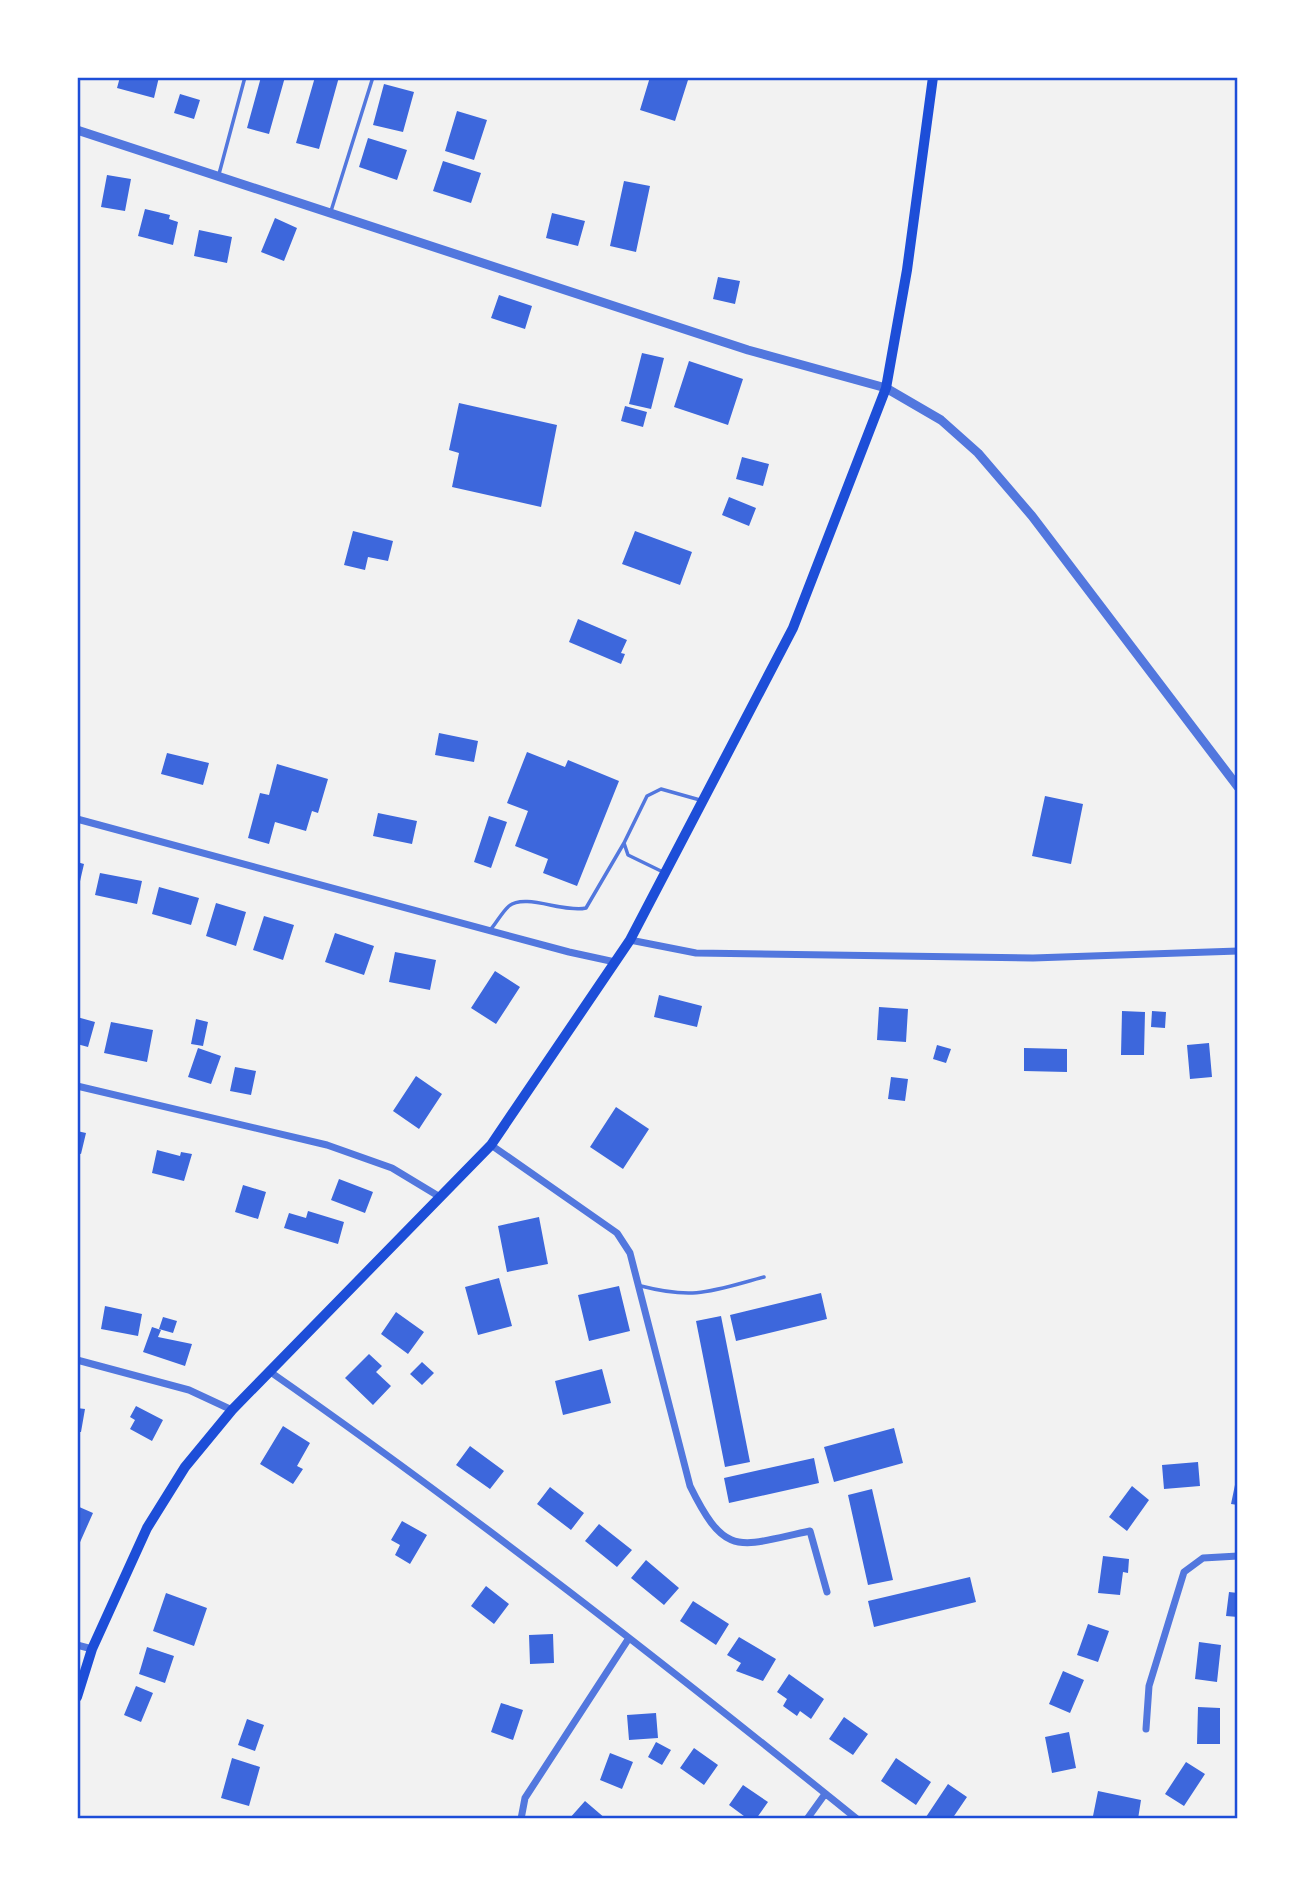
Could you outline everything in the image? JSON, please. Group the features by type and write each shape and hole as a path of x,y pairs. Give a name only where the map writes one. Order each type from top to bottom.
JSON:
{"main road":[{"path":"77,1696 92,1649 146,1528 185,1467 232,1410 269,1371 491,1145 630,940 793,628 886,388 907,270 933,77"}],"street":[{"path":"77,130 748,350 886,388 941,420 978,453 1031,516 1238,787"},
{"path":"77,819 615,962"},
{"path":"630,940 667,949 710,954 1033,958 1238,951"},
{"path":"77,1086 327,1145 392,1168 440,1197"},
{"path":"491,1145 617,1233 630,1253 690,1486 706,1518 723,1535 743,1545 810,1531 827,1592"},
{"path":"77,1360 190,1390 232,1410"},
{"path":"269,1371 338,1419 629,1638 856,1819"},
{"path":"1146,1729 1149,1686 1184,1572 1203,1558 1238,1556"},
{"path":"521,1819 525,1798 629,1638"},
{"path":"77,1645 92,1649"},
{"path":"807,1819 825,1794"}],"lane":[{"path":"218,176 245,77"},
{"path":"331,213 373,77"},
{"path":"490,930 509,906 523,901 574,910 586,908 624,843 647,796 661,789 703,801"},
{"path":"624,843 628,855 665,873"},
{"path":"639,1286 676,1295 702,1294 764,1277"}],"building":[{"path":"120,77 159,77 154,98 117,88"},
{"path":"261,77 285,77 269,134 247,128"},
{"path":"315,77 339,77 319,149 296,143"},
{"path":"650,77 688,80 675,121 640,110"},
{"path":"384,84 414,92 403,132 373,125"},
{"path":"180,94 200,100 194,119 174,113"},
{"path":"457,111 487,120 474,160 445,151"},
{"path":"368,138 407,150 397,180 359,167"},
{"path":"443,161 481,173 471,203 433,191"},
{"path":"107,175 131,179 125,211 101,207"},
{"path":"624,181 650,186 636,252 610,246"},
{"path":"145,209 170,215 169,219 178,222 173,245 138,236"},
{"path":"552,213 585,221 578,246 546,238"},
{"path":"275,218 297,228 284,261 261,252"},
{"path":"199,230 232,237 227,263 194,256"},
{"path":"718,277 740,281 735,304 713,299"},
{"path":"499,295 532,306 525,329 491,318"},
{"path":"642,353 664,358 651,409 629,404"},
{"path":"689,361 743,379 728,425 674,407"},
{"path":"459,403 557,425 541,507 452,487 459,453 449,450"},
{"path":"625,406 647,412 643,427 621,421"},
{"path":"742,457 769,464 763,486 736,479"},
{"path":"729,497 756,508 749,526 722,515"},
{"path":"353,531 393,541 388,561 368,557 365,570 344,565"},
{"path":"635,531 692,552 680,585 622,564"},
{"path":"578,619 627,640 621,653 625,654 621,664 569,642"},
{"path":"439,733 478,741 474,762 435,755"},
{"path":"527,752 565,767 568,760 619,781 577,886 543,873 548,859 515,846 528,811 507,803"},
{"path":"167,753 209,763 203,785 161,774"},
{"path":"277,764 328,779 318,813 312,811 306,831 275,822 269,844 248,838 260,793 269,795"},
{"path":"1045,796 1083,804 1071,864 1032,856"},
{"path":"378,813 417,821 412,844 373,836"},
{"path":"489,816 507,822 491,868 474,862"},
{"path":"77,862 84,864 78,890 77,889"},
{"path":"100,873 142,881 137,904 95,895"},
{"path":"159,887 199,898 191,925 152,914"},
{"path":"216,903 246,912 236,946 206,936"},
{"path":"264,916 294,925 283,960 253,950"},
{"path":"335,933 374,946 364,975 325,962"},
{"path":"395,952 436,960 430,990 389,982"},
{"path":"495,971 520,987 496,1024 471,1008"},
{"path":"659,995 702,1006 697,1027 654,1017"},
{"path":"879,1007 908,1009 906,1042 877,1040"},
{"path":"1122,1011 1145,1012 1144,1055 1121,1055"},
{"path":"1152,1011 1166,1012 1165,1028 1151,1027"},
{"path":"77,1017 95,1022 88,1047 77,1044"},
{"path":"196,1019 208,1022 203,1046 191,1044"},
{"path":"111,1022 153,1030 147,1062 104,1053"},
{"path":"1209,1043 1212,1077 1190,1079 1187,1045"},
{"path":"937,1045 951,1049 946,1063 933,1059"},
{"path":"198,1048 221,1056 211,1084 188,1077"},
{"path":"1024,1048 1067,1049 1067,1072 1024,1071"},
{"path":"235,1067 256,1071 251,1095 230,1091"},
{"path":"416,1076 442,1094 419,1129 393,1111"},
{"path":"891,1077 908,1079 905,1101 888,1099"},
{"path":"616,1107 649,1129 623,1169 590,1147"},
{"path":"77,1131 86,1133 81,1154 77,1153"},
{"path":"157,1150 180,1156 181,1152 192,1154 184,1181 152,1173"},
{"path":"339,1179 373,1192 365,1213 331,1200"},
{"path":"243,1185 266,1192 258,1219 235,1212"},
{"path":"308,1211 344,1222 338,1244 284,1228 289,1213 306,1218"},
{"path":"539,1217 548,1264 507,1272 498,1226"},
{"path":"499,1278 512,1326 478,1335 465,1287"},
{"path":"619,1286 630,1331 589,1341 578,1295"},
{"path":"821,1293 827,1319 736,1341 730,1315"},
{"path":"105,1306 142,1314 138,1336 101,1329"},
{"path":"396,1312 424,1332 408,1354 381,1334"},
{"path":"721,1316 750,1462 725,1467 696,1321"},
{"path":"163,1317 177,1321 173,1333 159,1329"},
{"path":"152,1327 161,1330 158,1337 192,1344 185,1366 143,1352"},
{"path":"369,1354 382,1366 376,1372 391,1386 373,1405 345,1378"},
{"path":"422,1362 434,1373 422,1385 410,1374"},
{"path":"602,1369 611,1403 563,1415 555,1381"},
{"path":"136,1406 163,1420 152,1441 130,1429 135,1420 130,1417"},
{"path":"77,1408 85,1409 81,1432 77,1432"},
{"path":"283,1426 310,1443 297,1466 303,1469 293,1484 260,1464"},
{"path":"894,1428 903,1463 834,1482 824,1447"},
{"path":"470,1446 504,1471 490,1489 456,1465"},
{"path":"814,1458 819,1483 729,1503 724,1478"},
{"path":"1198,1462 1200,1486 1164,1489 1162,1465"},
{"path":"1236,1480 1238,1481 1238,1505 1231,1504"},
{"path":"1132,1486 1149,1500 1127,1531 1109,1517"},
{"path":"550,1487 584,1513 571,1530 537,1504"},
{"path":"872,1489 893,1580 868,1585 848,1495"},
{"path":"77,1506 93,1513 77,1549"},
{"path":"402,1521 427,1535 410,1564 395,1555 400,1545 391,1540"},
{"path":"599,1524 632,1550 617,1567 585,1541"},
{"path":"1103,1556 1129,1559 1128,1573 1123,1572 1120,1595 1098,1593"},
{"path":"646,1560 679,1588 664,1605 631,1578"},
{"path":"970,1577 976,1602 874,1627 868,1601"},
{"path":"486,1586 509,1604 494,1624 471,1606"},
{"path":"1229,1592 1238,1593 1238,1617 1226,1616"},
{"path":"166,1593 207,1608 194,1646 153,1631"},
{"path":"693,1601 729,1624 716,1645 680,1621"},
{"path":"1088,1624 1109,1631 1098,1662 1077,1655"},
{"path":"553,1634 554,1663 530,1664 529,1635"},
{"path":"739,1637 776,1659 763,1681 736,1671 741,1663 727,1655"},
{"path":"1199,1642 1221,1645 1217,1682 1195,1679"},
{"path":"147,1647 174,1656 165,1683 139,1674"},
{"path":"1063,1671 1084,1680 1070,1713 1049,1704"},
{"path":"789,1674 824,1699 811,1719 800,1711 797,1716 783,1706 787,1699 777,1692"},
{"path":"136,1686 153,1693 141,1722 124,1715"},
{"path":"501,1703 523,1710 513,1740 491,1732"},
{"path":"1198,1707 1220,1708 1220,1744 1197,1744"},
{"path":"656,1713 658,1738 629,1740 627,1715"},
{"path":"844,1717 868,1734 853,1755 829,1739"},
{"path":"247,1719 264,1725 255,1751 238,1745"},
{"path":"1069,1732 1076,1768 1052,1773 1045,1737"},
{"path":"656,1742 671,1750 662,1765 648,1757"},
{"path":"694,1748 718,1765 704,1785 680,1768"},
{"path":"610,1753 633,1762 622,1789 600,1780"},
{"path":"232,1758 260,1767 249,1806 221,1798"},
{"path":"896,1758 931,1782 916,1805 881,1781"},
{"path":"1186,1762 1205,1774 1184,1806 1165,1794"},
{"path":"948,1784 967,1797 952,1819 926,1817"},
{"path":"743,1785 768,1802 756,1819 748,1819 729,1805"},
{"path":"1098,1791 1141,1800 1138,1819 1093,1816"},
{"path":"585,1801 606,1819 569,1819"}]}
